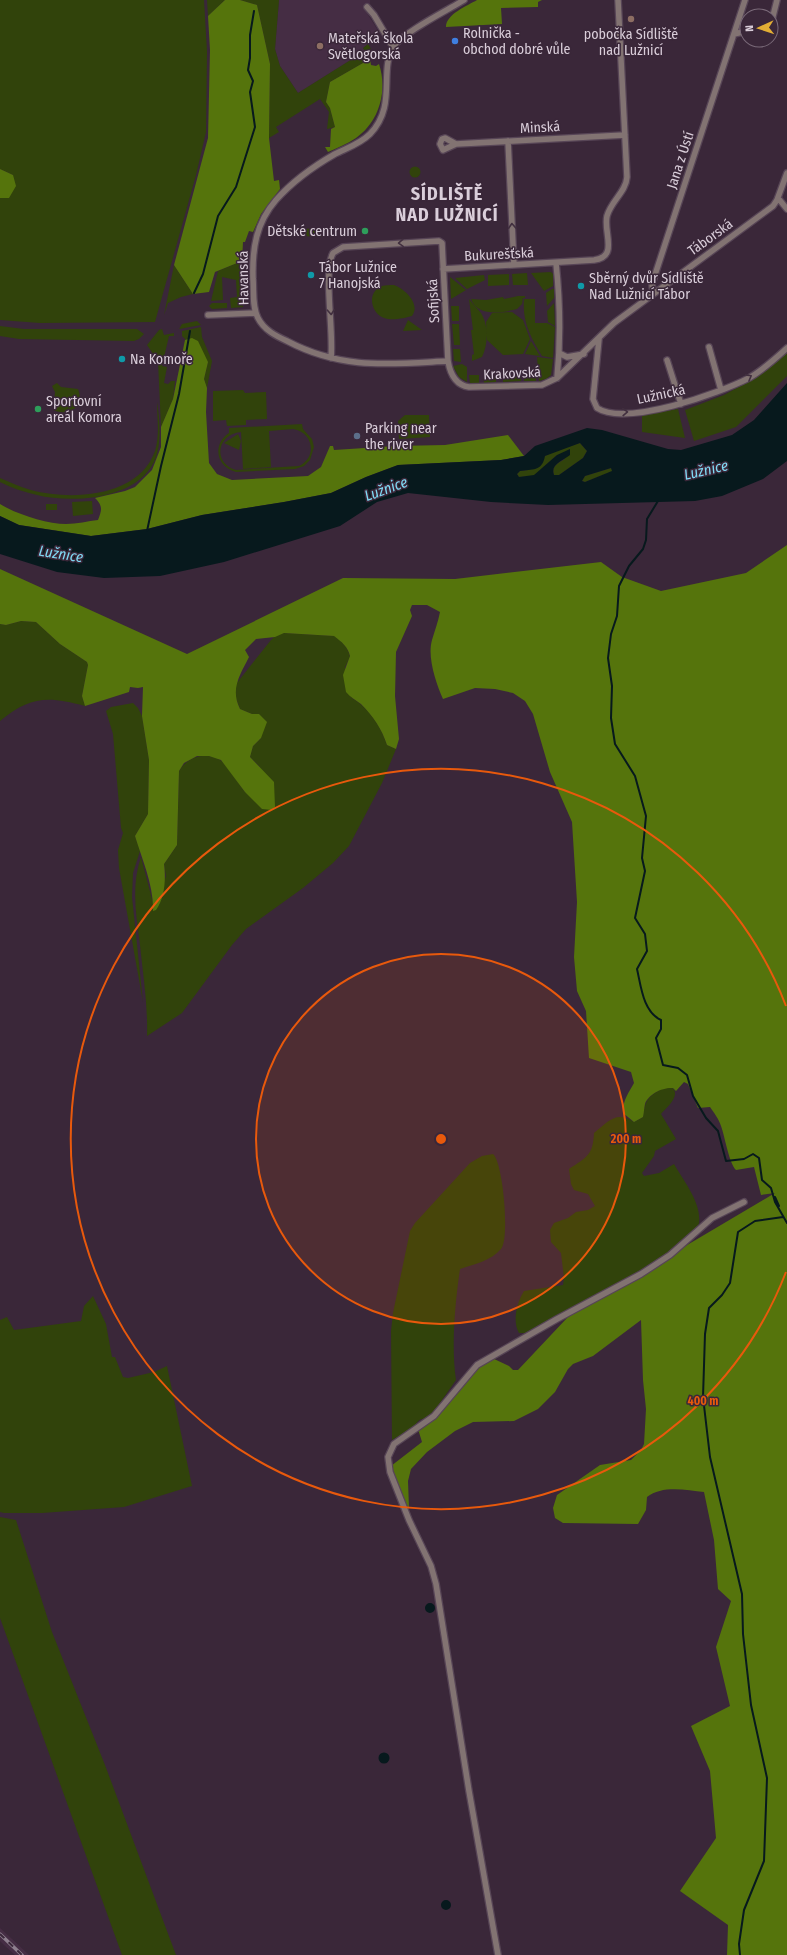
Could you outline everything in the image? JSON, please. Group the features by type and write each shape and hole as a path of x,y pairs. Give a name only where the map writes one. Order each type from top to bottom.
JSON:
{"street":[{"path":"367,7 374,15 393,47 403,37 464,0"},
{"path":"618,0 626,135"},
{"name":"Jana z Ústí","path":"653,294 652,284 745,0"},
{"path":"734,34 739,33"},
{"name":"Havanská","path":"393,47 389,62 385,106 375,127 361,141 321,162 303,176 276,201 263,220 256,234 253,254 256,313 266,328 277,336 299,347 343,362 366,364 448,361"},
{"name":"Minská","path":"456,144 626,135"},
{"name":"Bukurešťská","path":"443,269 600,259 607,254 608,215 611,205 627,182 626,135"},
{"path":"508,141 514,265"},
{"name":"Táborská","path":"599,339 614,324 653,294 767,210 778,198 787,173"},
{"path":"778,198 787,209"},
{"name":"Sofijská","path":"331,358 332,340 329,267 333,253 343,247 440,241 448,361"},
{"path":"556,263 560,296 560,353 558,378"},
{"path":"208,315 256,313"},
{"name":"Krakovská","path":"448,361 454,378 465,387 542,385 558,378 599,339"},
{"name":"Lužnická","path":"599,339 593,399 597,408 608,412 651,411 681,404 721,390 762,369 787,348"},
{"path":"709,347 721,390"},
{"path":"560,353 567,357 584,354"},
{"path":"667,360 681,404"},
{"path":"498,1955 468,1785 436,1584 431,1566 409,1520 390,1472 388,1464 389,1452 397,1441 437,1413 477,1365 557,1319 641,1274 670,1255 712,1218 744,1202"}],"shaded area":[{"name":"Mateřská škola Světlogorská","path":"279,0 370,0 370,5 365,10 379,32 376,33 378,37 363,48 365,51 298,93 280,66 275,49"},
{"path":"0,1928 29,1955 15,1955 4,1945 0,1941"}],"green space":[{"path":"0,0 204,0 207,51 206,132 196,175 155,322 40,323 0,320 0,198 9,198 13,175 0,169"},
{"path":"207,0 225,0 208,16"},
{"path":"225,0 240,0 257,5 270,64 269,138 274,181 279,180 280,189 261,214 253,232 249,231 245,242 243,242 242,261 215,272 209,292 193,294 174,265 208,138 210,50 208,16"},
{"path":"240,0 279,0 275,49 280,66 298,93 365,51 363,48 368,44 371,49 367,52 370,59 330,82 326,102 330,108 335,127 327,129 329,112 320,99 276,127 279,132 269,138 270,64 257,5"},
{"path":"477,0 542,0 538,2 538,7 501,8 502,24 446,27 449,18 453,14"},
{"path":"370,59 371,65 376,66 379,64 382,74 382,95 376,115 371,123 356,138 328,152 325,147 330,147 331,129 335,127 330,108 326,102 330,82"},
{"path":"413,167 417,167 419,168 419,176 413,177 410,174 410,170"},
{"path":"0,169 13,175 16,186 9,198 0,198"},
{"path":"324,228 328,230 328,235 324,237 303,236 303,229"},
{"path":"242,261 243,307 231,308 230,298 237,297 236,280 222,277 223,300 211,301 218,271"},
{"path":"174,265 193,294 181,297 168,303 164,315"},
{"path":"551,272 553,274 553,286 544,291 531,273"},
{"path":"527,273 528,285 513,285 512,274"},
{"path":"509,274 509,285 488,286 488,275"},
{"path":"484,275 485,280 467,289 455,278"},
{"path":"450,277 466,290 451,299"},
{"path":"386,285 394,285 407,293 413,302 415,307 412,316 398,319 387,319 380,316 373,308 372,298 377,289"},
{"path":"554,289 554,298 547,306 546,293"},
{"path":"525,296 522,304 517,309 505,312 484,311 474,305 471,299 486,300 503,297 504,299"},
{"path":"469,299 484,318 487,335 486,347 482,357 472,361 472,355 474,354 471,330 473,330"},
{"path":"524,299 535,299 535,323 547,323 555,327 553,358 542,356 534,343 524,315"},
{"path":"212,303 227,303 227,308 212,309 209,306"},
{"path":"554,303 555,326 548,322 547,311"},
{"path":"451,306 459,306 459,321 452,321"},
{"path":"512,312 523,320 530,339 523,354 503,355 487,340 486,322 492,313"},
{"path":"408,320 422,330 403,331"},
{"path":"197,321 201,325 179,329 182,324"},
{"path":"452,324 459,324 460,345 454,345"},
{"path":"0,326 24,329 137,329 144,334 139,339 134,341 19,339 0,336"},
{"path":"201,327 202,337 212,361 207,388 204,379 208,362 182,336 182,331"},
{"path":"162,329 164,335 174,333 174,336 169,336 162,366 167,367 164,383 168,384 171,381 175,381 173,399 161,427 158,361 147,345 159,330"},
{"path":"192,338 198,341 208,362 204,379 207,388 206,412 209,463 217,474 232,480 308,476 321,467 330,446 333,446 334,450 396,446 445,445 508,435 524,456 501,460 398,465 366,477 331,493 202,515 147,529 91,536 19,525 0,516 0,504 23,515 58,524 98,520 101,508 95,498 125,491 135,487 152,470 161,447 161,427 173,399 185,340"},
{"path":"531,341 540,356 525,354"},
{"path":"453,349 460,349 461,362 454,361"},
{"path":"787,352 787,376 736,427 694,441 685,410 724,395 755,378"},
{"path":"537,357 553,359 551,375 546,379 539,381"},
{"path":"462,364 467,367 467,382 459,377 453,366"},
{"path":"526,373 535,373 536,381 524,381 524,375"},
{"path":"483,374 496,376 496,382 484,383"},
{"path":"469,375 479,375 479,384 470,383"},
{"path":"521,375 521,381 503,382 503,376"},
{"path":"57,383 61,387 78,389 80,395 79,401 74,409 65,412 53,410 55,392 52,386"},
{"path":"243,390 245,393 266,392 267,419 246,420 246,425 227,426 226,420 213,421 213,391"},
{"path":"157,402 160,432 157,455 154,462 145,474 133,484 119,491 102,496 68,499 52,498 32,494 0,482 0,478 31,490 65,495 84,495 102,492 120,486 135,478 147,466 155,451 158,432"},
{"path":"678,409 685,438 642,432 642,415"},
{"path":"405,415 429,415 430,437 399,439 398,421"},
{"path":"302,424 303,429 312,439 314,447 310,460 304,466 295,469 236,472 224,465 218,449 220,443 229,433 229,428","holes":["293,429 300,431 309,440 311,451 309,457 299,466 236,470 228,466 223,461 220,449 223,443 233,434 241,432 243,469 271,467 269,431"]},
{"path":"238,434 241,441 239,450 224,443"},
{"path":"580,443 587,451 583,458 559,475 554,475 553,469 565,459 557,455 534,476 519,477 517,474 520,471 528,470 545,456 554,451"},
{"path":"611,468 613,471 585,482 582,481 585,476"},
{"path":"92,501 93,514 73,516 72,502"},
{"path":"46,504 57,504 57,510 46,510"},
{"path":"787,545 787,1955 727,1955 728,1925 680,1891 716,1838 710,1771 691,1726 730,1706 716,1647 731,1601 718,1589 714,1540 704,1492 674,1489 653,1493 647,1497 646,1510 638,1524 563,1523 555,1518 553,1508 557,1495 600,1465 631,1460 641,1450 644,1444 646,1409 643,1380 641,1320 593,1356 573,1364 568,1369 555,1392 538,1409 514,1421 473,1422 455,1431 427,1452 411,1469 408,1481 409,1508 402,1499 391,1466 422,1442 418,1429 472,1371 492,1358 509,1366 513,1370 518,1370 567,1318 579,1309 775,1193 761,1195 754,1167 736,1170 731,1162 718,1118 710,1107 698,1108 688,1084 684,1082 676,1091 673,1088 669,1088 653,1094 649,1097 645,1104 643,1117 634,1122 623,1113 625,1101 634,1083 631,1072 589,1058 586,1011 577,991 574,957 577,902 572,822 550,772 533,714 525,701 513,693 495,689 475,688 443,699 431,662 432,640 440,612 427,605 412,605 410,610 412,616 396,652 395,696 399,739 396,749 387,745 380,728 373,718 361,704 346,692 343,675 350,656 346,647 337,638 334,636 284,633 275,637 256,639 245,650 249,657 237,682 236,695 240,709 252,714 259,714 267,722 261,738 253,746 250,757 274,782 275,807 272,810 262,809 245,792 221,760 209,756 197,756 184,763 179,771 177,845 164,864 165,882 163,894 159,905 156,910 153,911 150,882 135,836 148,814 149,760 142,716 143,687 130,687 129,692 85,706 82,696 88,665 87,662 60,644 36,622 21,621 6,625 0,624 0,569 187,654 343,578 455,579 601,562 622,577 661,591 746,573"},
{"path":"21,621 36,622 60,644 87,662 88,665 82,696 85,706 60,701 40,700 21,707 0,721 0,624 6,625"},
{"path":"284,633 335,636 342,643 348,650 350,657 345,667 352,698 364,707 374,718 387,745 396,749 382,783 349,846 333,863 303,888 246,929 232,945 182,1013 147,1036 146,1001 135,900 136,879 141,857 153,903 153,910 166,876 164,864 177,845 179,771 187,762 197,757 214,757 223,762 245,792 260,767 250,757 253,746 261,738 259,714 252,714 240,709 234,693 236,684 271,640 276,635"},
{"path":"133,703 138,708 142,716 149,760 148,814 135,836 140,851 133,873 132,897 143,1002 119,868 118,850 123,833 121,828 113,734 106,711 111,707"},
{"path":"666,1087 673,1088 675,1095 672,1102 661,1114 676,1139 655,1151 654,1156 642,1173 644,1176 659,1173 674,1164 689,1188 697,1206 699,1224 696,1232 650,1266 525,1333 519,1333 516,1323 516,1312 524,1291 563,1285 564,1278 561,1253 551,1242 550,1230 554,1223 568,1218 576,1212 588,1210 595,1206 588,1194 574,1190 571,1184 569,1169 588,1155 592,1146 594,1133 612,1119 617,1117 622,1117 634,1122 643,1117 645,1106 649,1098"},
{"path":"493,1154 497,1160 500,1171 504,1201 504,1242 501,1249 497,1253 482,1262 460,1269 454,1324 456,1380 435,1410 426,1419 419,1420 415,1427 392,1440 391,1331 393,1313 410,1231 415,1223 470,1163 482,1156"},
{"path":"93,1296 106,1324 112,1357 115,1357 123,1377 128,1378 154,1372 167,1366 192,1486 124,1507 42,1513 0,1512 0,1320 7,1317 14,1330 81,1321 84,1306"},
{"path":"0,1517 16,1520 52,1632 105,1765 176,1955 122,1955 0,1618"}],"water":[{"name":"Lužnice","path":"787,383 787,461 763,479 722,496 695,501 548,505 491,502 408,493 377,502 340,526 224,562 160,576 104,578 57,572 0,554 0,516 19,525 91,536 147,529 202,515 331,493 366,477 398,465 501,460 524,456 535,446 587,428 602,430 668,449 681,450 732,435 754,420","holes":["580,443 587,451 583,458 559,475 554,475 553,471 555,465 570,455 570,449 557,455 534,475 519,477 517,474 520,471 536,469 542,465 545,456","611,468 612,471 585,482 582,481 585,476"]},
{"path":"430,1603 435,1608 430,1613 425,1608"},
{"path":"382,1753 386,1753 388,1754 388,1762 382,1763 379,1760 379,1756"},
{"path":"446,1900 451,1905 446,1910 441,1905"}],"waterway":[{"path":"194,293 203,274 218,216 236,187 255,127 250,92 253,81 248,70 250,58 250,35 254,11"},
{"path":"147,531 179,394 190,331"},
{"path":"658,501 647,519 646,540 643,549 629,566 619,586 617,616 611,634 608,658 612,686 611,718 615,744 635,776 646,816 642,858 645,871 635,918 645,934 647,951 637,969 647,1005 650,1011 661,1020 661,1029 656,1038 663,1065 678,1068 687,1075 693,1096 706,1118 718,1131 726,1161 744,1159 753,1154 759,1158 762,1180 771,1188 775,1202 787,1223"},
{"path":"775,1197 779,1206"},
{"path":"740,1955 739,1944 744,1910 764,1861 767,1778 751,1705 743,1634 742,1594 710,1457 703,1397 705,1334 709,1308 722,1295 730,1283 738,1232 755,1221 783,1217"}],"railway":[{"path":"0,1934 22,1955"}],"place":[{"name":"pobočka Sídliště nad Lužnicí","path":"631,19"},
{"name":"Rolnička - obchod dobré vůle","path":"455,41"},
{"name":"Mateřská škola Světlogorská","path":"320,46"},
{"name":"Dětské centrum","path":"365,231"},
{"name":"Tábor Lužnice 7 Hanojská","path":"311,275"},
{"name":"Sběrný dvůr Sídliště Nad Lužnicí Tábor","path":"581,286"},
{"name":"Na Komoře","path":"122,359"},
{"name":"Sportovní areál Komora","path":"38,409"},
{"name":"Parking near the river","path":"357,436"}],"district":[{"name":"SÍDLIŠTĚ NAD LUŽNICÍ","path":"447,204"}]}
